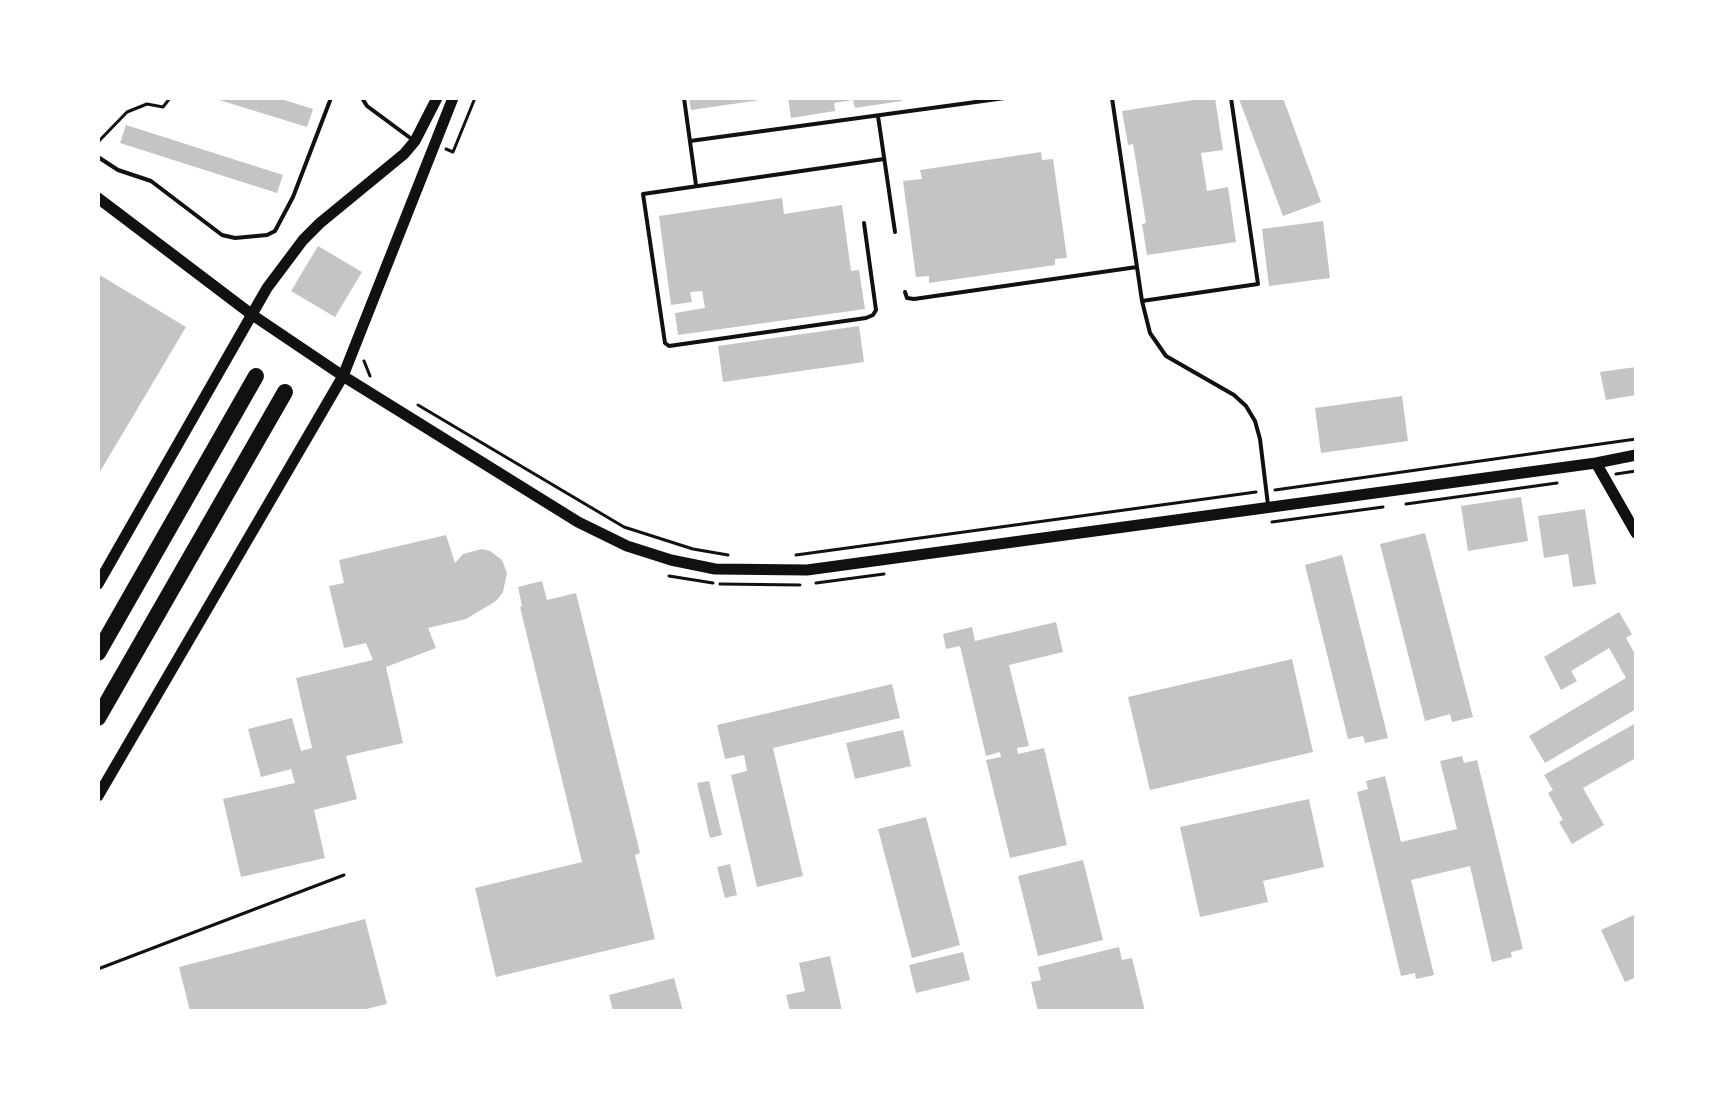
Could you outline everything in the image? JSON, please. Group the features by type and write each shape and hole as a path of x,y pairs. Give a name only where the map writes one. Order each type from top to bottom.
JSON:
{"highway":[{"path":"98,653 256,376"},
{"path":"98,718 285,392"}],"street":[{"path":"98,584 251,314 303,240 404,154 415,141 437,98"},
{"path":"98,796 343,376 453,98"},
{"path":"98,198 251,314 343,376 578,522 627,546 671,560 715,569 807,570 1596,463 1636,455"},
{"path":"1596,463 1636,533"}],"lane":[{"path":"98,157 118,170 151,181 222,235 235,238 267,235 275,231 293,197 331,98"},
{"path":"362,98 367,106 415,141"},
{"path":"684,98 696,185"},
{"path":"690,141 1005,98"},
{"path":"1112,98 1142,301 1150,333 1166,356 1234,395 1246,406 1255,421 1260,439 1268,507"},
{"path":"1142,301 1258,284 1231,98"},
{"path":"878,116 895,232"},
{"path":"864,223 876,310 873,315 669,346 663,337 643,194 884,159"},
{"path":"905,292 907,298 914,299 1137,267"}],"path":[{"path":"98,142 127,112 147,104 163,107 170,98"},
{"path":"451,137 446,149 453,152 475,98"},
{"path":"365,353 364,364 373,378"},
{"path":"412,402 624,527 693,549 729,555"},
{"path":"790,556 1636,439"},
{"path":"98,969 344,875"}],"building":[{"path":"278,98 313,109 307,127 216,99"},
{"path":"689,98 760,98 760,100 691,110"},
{"path":"788,98 901,98 902,101 855,108 853,100 834,103 835,111 791,118"},
{"path":"1215,98 1223,150 1201,153 1207,191 1228,187 1236,242 1147,255 1142,224 1146,223 1133,144 1128,145 1122,111"},
{"path":"1283,98 1321,202 1283,216 1239,99"},
{"path":"126,125 283,175 277,193 120,143"},
{"path":"1041,152 1042,160 1053,159 1067,258 1055,259 1055,265 929,283 929,276 916,277 903,181 922,179 920,170"},
{"path":"782,198 784,214 842,205 851,271 859,270 865,309 678,335 675,313 705,308 702,291 690,292 692,302 671,305 659,216"},
{"path":"1323,221 1330,278 1269,286 1262,229"},
{"path":"318,246 362,272 335,317 291,291"},
{"path":"98,274 186,327 98,475"},
{"path":"859,326 864,362 723,382 718,346"},
{"path":"1636,367 1636,395 1606,400 1600,372"},
{"path":"1402,396 1408,441 1321,453 1315,408"},
{"path":"1521,497 1528,541 1468,551 1461,506"},
{"path":"1585,509 1596,584 1573,587 1568,554 1544,558 1538,516"},
{"path":"1425,533 1473,717 1452,722 1450,714 1425,721 1380,544"},
{"path":"446,535 455,563 463,554 482,549 502,560 507,573 503,592 496,601 466,619 428,628 436,648 386,667 403,743 346,756 357,799 314,810 325,858 241,877 223,799 295,783 291,769 261,777 248,729 292,718 301,751 312,748 296,678 373,660 366,643 344,648 329,586 344,583 339,560"},
{"path":"1342,555 1388,738 1365,743 1363,736 1348,739 1305,565"},
{"path":"542,581 547,600 576,593 640,853 635,855 655,939 496,977 475,888 582,862 520,607 518,587"},
{"path":"1619,612 1632,634 1626,638 1636,656 1636,709 1545,763 1529,736 1626,678 1609,648 1571,671 1577,681 1561,690 1544,657"},
{"path":"1056,622 1063,652 1009,665 1029,746 1017,748 1018,754 1044,748 1067,845 1010,858 986,760 1001,757 1000,752 986,756 960,646 946,649 943,634 972,627 975,641"},
{"path":"1292,659 1313,752 1150,790 1128,697"},
{"path":"892,684 900,718 773,748 803,876 757,887 731,775 747,771 744,755 725,759 717,725"},
{"path":"1636,723 1636,763 1634,759 1583,788 1604,825 1572,844 1559,822 1563,820 1548,793 1553,790 1544,775"},
{"path":"903,730 911,766 855,779 846,743"},
{"path":"1462,756 1464,763 1477,760 1523,949 1511,952 1512,957 1492,962 1470,866 1411,880 1434,975 1416,979 1415,973 1401,976 1357,792 1368,789 1366,781 1385,776 1401,842 1457,829 1440,761"},
{"path":"709,781 722,835 710,838 697,783"},
{"path":"1309,799 1324,867 1263,881 1268,902 1200,917 1180,827"},
{"path":"926,817 960,945 912,958 878,829"},
{"path":"1083,860 1103,940 1038,956 1018,876"},
{"path":"730,864 737,895 725,898 717,867"},
{"path":"1636,914 1636,977 1625,982 1601,930"},
{"path":"365,919 387,1004 358,1011 190,1011 179,967"},
{"path":"1119,947 1122,960 1132,958 1145,1011 1038,1011 1031,982 1041,980 1038,967"},
{"path":"963,952 970,980 916,993 909,965"},
{"path":"830,956 842,1011 790,1011 786,995 805,991 799,963"},
{"path":"674,978 683,1011 613,1011 609,995"}]}
